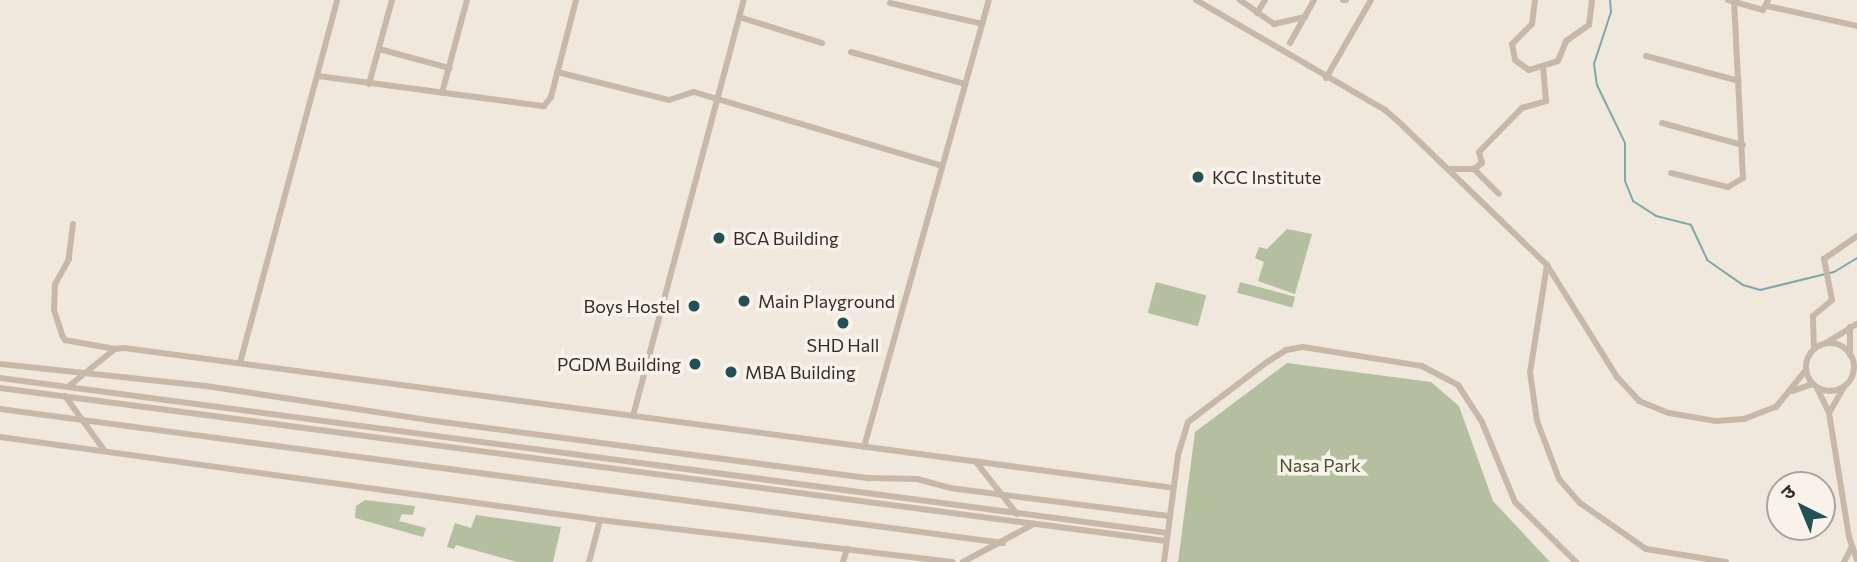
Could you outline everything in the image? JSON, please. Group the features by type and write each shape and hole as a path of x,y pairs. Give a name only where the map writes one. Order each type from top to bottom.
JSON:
{"street":[{"path":"240,363 337,0"},
{"path":"369,83 392,0"},
{"path":"442,93 467,0"},
{"path":"318,76 544,106 557,72 576,0"},
{"path":"633,416 744,0"},
{"path":"864,447 989,0"},
{"path":"1196,0 1385,110 1547,265 1617,377 1640,401 1669,413 1716,421 1744,419 1776,407 1791,392 1806,370 1814,349 1813,316 1832,300 1824,259 1857,236"},
{"path":"1240,0 1274,24 1305,17"},
{"path":"1257,13 1265,0"},
{"path":"1290,43 1314,0"},
{"path":"1326,78 1371,0"},
{"path":"1535,0 1532,24 1512,44 1515,60 1529,70 1543,68 1558,61 1566,41 1589,25 1592,0"},
{"path":"1671,173 1720,186 1736,185 1743,178 1739,81 1731,1 1763,10 1768,3 1857,26"},
{"path":"890,3 983,24"},
{"path":"739,17 822,43"},
{"path":"379,49 449,68"},
{"path":"851,52 965,84"},
{"path":"1646,56 1739,81"},
{"path":"1448,169 1474,169 1482,163 1479,152 1522,108 1546,102 1543,68"},
{"path":"557,72 670,100 691,92 942,166"},
{"path":"1662,123 1743,145"},
{"path":"1474,169 1499,194"},
{"path":"73,224 69,259 55,284 54,310 62,338 115,349 240,363 1174,488"},
{"path":"1547,265 1530,372 1537,421 1559,480 1609,526 1646,549 1726,562"},
{"path":"1814,349 1854,326"},
{"path":"1829,413 1853,368 1850,355 1854,326"},
{"path":"1826,343 1840,345 1850,355"},
{"path":"1164,562 1174,488 1188,422 1286,350 1303,347 1422,366 1458,385 1482,422 1515,502 1576,562"},
{"path":"69,386 115,349"},
{"path":"0,364 87,372 869,478 917,479 1001,494 1170,516"},
{"path":"1806,370 1829,413 1851,548 1857,560"},
{"path":"0,378 1168,533"},
{"path":"1791,392 1815,386 1831,391 1845,385"},
{"path":"0,388 1166,541"},
{"path":"65,396 104,450"},
{"path":"0,409 83,421 145,426 193,438 228,438 1003,542"},
{"path":"0,438 104,450 600,520 953,562"},
{"path":"976,462 1017,514"},
{"path":"589,562 600,520"},
{"path":"963,562 1034,524"},
{"path":"1844,562 1851,548"},
{"path":"843,562 847,549"}],"green space":[{"path":"1287,229 1312,234 1295,294 1258,281 1264,262 1255,258 1259,247 1267,249"},
{"path":"1156,282 1206,295 1198,326 1148,313"},
{"path":"1240,282 1295,297 1292,307 1237,293"},
{"name":"Nasa Park","path":"1287,363 1431,382 1459,406 1493,501 1550,562 1178,562 1195,432"},
{"path":"365,500 415,506 413,515 402,514 399,521 426,528 423,537 355,518 356,506"},
{"path":"476,515 561,527 553,562 517,562 456,545 454,549 447,547 455,523 471,528"}],"waterway":[{"path":"1610,0 1611,12 1594,64 1597,85 1625,143 1625,181 1633,201 1656,216 1691,225 1707,260 1743,285 1760,290 1834,272 1857,258"}],"place":[{"name":"KCC Institute","path":"1198,177"},
{"name":"BCA Building","path":"719,238"},
{"name":"Main Playground","path":"744,301"},
{"name":"Boys Hostel","path":"694,306"},
{"name":"SHD Hall","path":"843,323"},
{"name":"PGDM Building","path":"695,364"},
{"name":"MBA Building","path":"731,372"}]}
